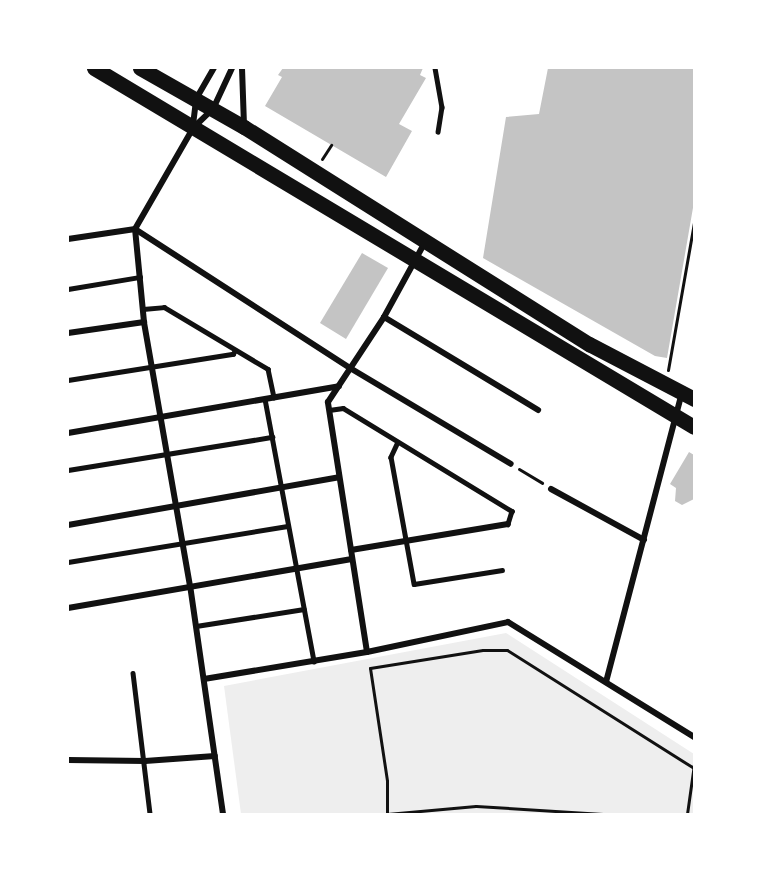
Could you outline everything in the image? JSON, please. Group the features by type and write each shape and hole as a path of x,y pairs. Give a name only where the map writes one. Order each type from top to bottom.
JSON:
{"highway":[{"path":"94,68 694,427"},
{"path":"140,68 244,126 590,344 689,396"}],"street":[{"path":"193,128 196,99 214,68"},
{"path":"223,814 190,586 144,322 135,230 193,128 213,109 232,68"},
{"path":"242,68 244,126"},
{"path":"68,239 135,230 350,368 510,464"},
{"path":"367,652 328,402 384,317 425,242"},
{"path":"384,317 538,410"},
{"path":"68,333 144,322"},
{"path":"68,433 339,386"},
{"path":"606,682 677,417 689,396"},
{"path":"68,525 339,477"},
{"path":"551,489 644,540"},
{"path":"351,550 508,524"},
{"path":"68,608 352,559"},
{"path":"204,679 367,652 508,622 694,737"},
{"path":"68,760 146,761 215,756"}],"lane":[{"path":"435,68 442,107 438,132"},
{"path":"68,290 140,277"},
{"path":"143,309 164,307 268,369 274,397"},
{"path":"68,380 233,354 235,350"},
{"path":"265,399 314,661"},
{"path":"329,410 343,408 512,511 508,524"},
{"path":"68,470 272,437"},
{"path":"398,442 391,457 414,584 502,570"},
{"path":"68,562 287,526"},
{"path":"196,626 304,609"},
{"path":"133,673 146,761 150,814"}],"path":[{"path":"322,159 331,145"},
{"path":"667,372 690,256 694,222"},
{"path":"510,464 551,489"},
{"path":"370,668 483,650 507,650 694,766 687,814"},
{"path":"367,652 387,781 387,814 476,806 603,814"}],"shaded area":[{"path":"506,633 694,754 694,814 241,814 224,686"}],"building":[{"path":"283,68 423,68 420,75 426,78 399,124 412,131 386,177 265,106 282,77 278,75"},
{"path":"548,68 694,68 694,202 667,358 655,356 483,258 506,117 539,114"},
{"path":"362,253 388,268 346,339 320,323"},
{"path":"689,452 694,455 694,499 682,505 675,501 676,488 670,484"}]}
